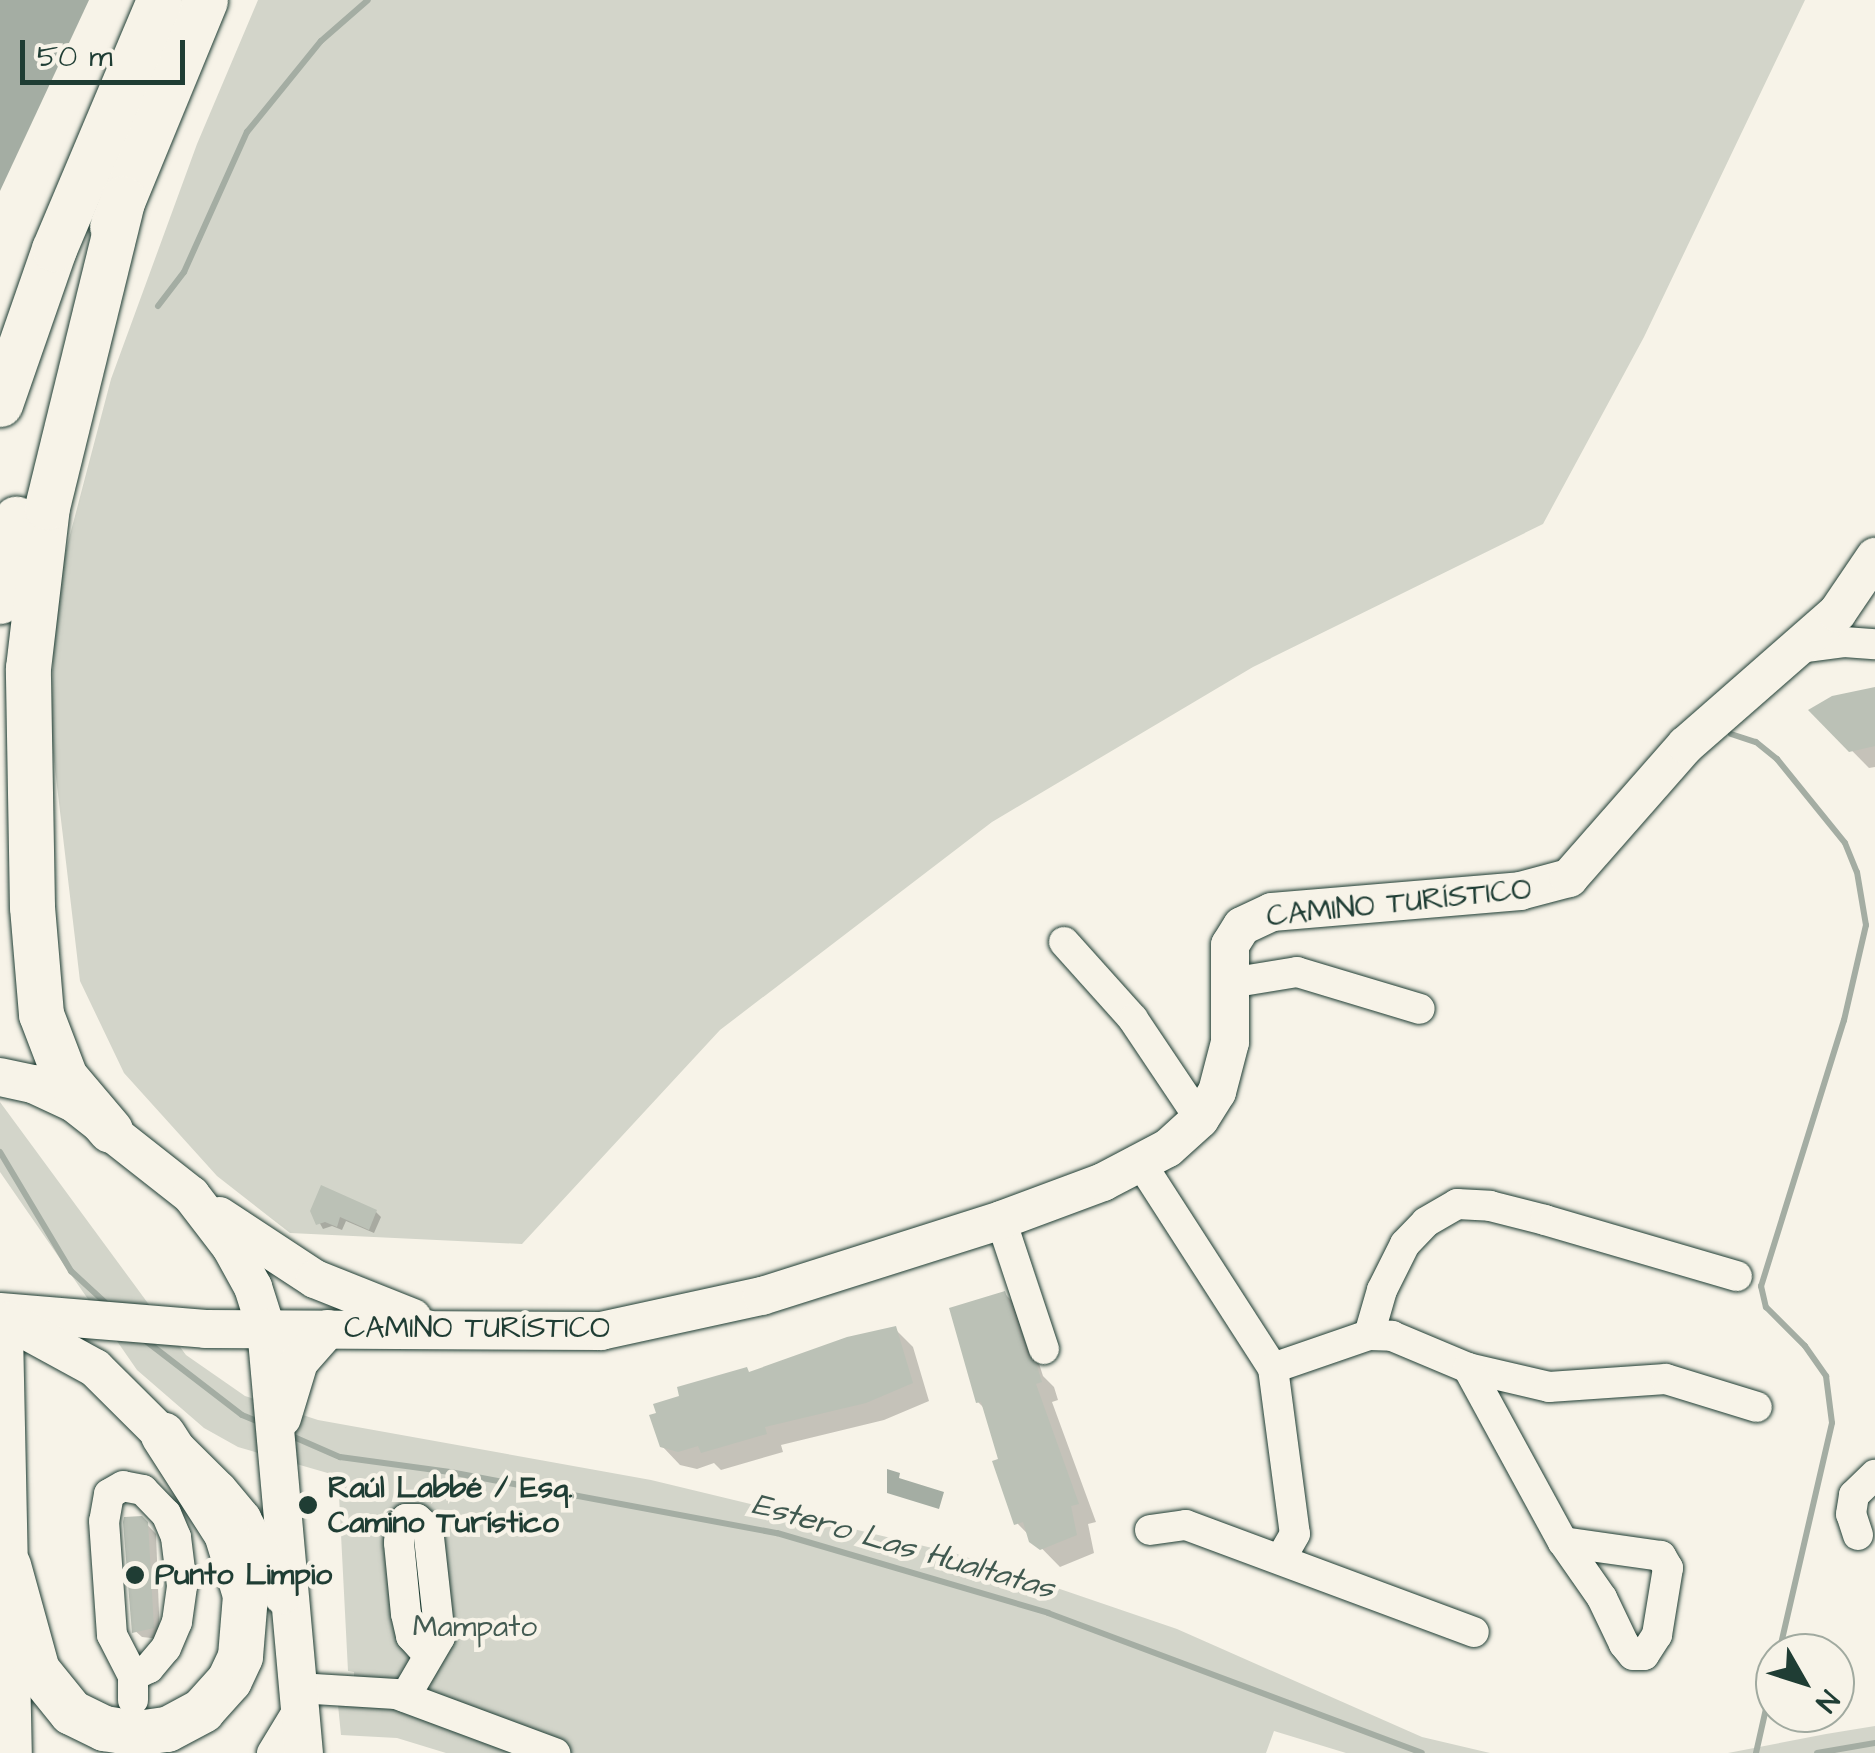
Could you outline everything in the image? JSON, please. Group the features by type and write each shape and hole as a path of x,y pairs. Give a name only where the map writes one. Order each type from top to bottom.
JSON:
{"highway":[{"path":"0,601 16,518 103,188 159,0"},
{"path":"0,404 103,188 204,0"},
{"path":"0,332 103,188"},
{"path":"103,188 47,507 30,628 28,712 32,906 41,1014 65,1077 110,1130"},
{"path":"0,1331 10,1753"},
{"path":"8,1565 38,1670 72,1712 104,1728 137,1733 179,1724 202,1710 229,1680 240,1656 245,1595 226,1533 163,1435"}],"main road":[{"name":"CAMINO TURÍSTICO","path":"0,1331 45,1315 205,1329 454,1328 554,1334 668,1320 762,1296 1001,1220 1142,1165 1200,1119 1226,1068 1232,937 1242,926 1264,914 1520,891 1568,878 1686,744 1800,648 1840,628 1875,558"},
{"path":"6,1078 64,1098 191,1196 315,1279 383,1308 454,1328"},
{"path":"191,1196 242,1266 266,1328 279,1385 277,1440 304,1753"},
{"path":"279,1385 328,1329"},
{"path":"0,1331 80,1357 163,1435 242,1519 292,1615"}],"street":[{"path":"1840,628 1875,644"},
{"path":"1064,942 1133,1019 1200,1119"},
{"path":"1230,983 1297,972 1420,1009"},
{"path":"1142,1165 1273,1368 1295,1534 1281,1558"},
{"path":"1369,1335 1382,1290 1405,1244 1426,1222 1458,1204 1490,1206 1545,1220 1738,1276"},
{"path":"1001,1220 1044,1349"},
{"path":"1273,1368 1369,1335 1392,1336 1468,1368 1548,1387 1666,1379 1757,1406"},
{"path":"1468,1368 1563,1542"},
{"path":"1858,1535 1851,1514 1854,1494 1875,1475"},
{"path":"124,1486 143,1490 166,1514 176,1537 182,1586 177,1622 166,1648 133,1688 112,1635 104,1521 109,1494 124,1486"},
{"path":"1150,1530 1186,1525 1474,1632"},
{"path":"405,1697 428,1655"},
{"path":"272,1753 299,1698 405,1697 555,1753"}],"green space":[{"path":"258,0 1805,0 1644,337 1543,524 1253,667 992,822 720,1030 522,1244 290,1233 217,1176 124,1073 80,981 51,735 55,592 111,379 197,144"},
{"name":"Mampato","path":"0,1102 186,1355 245,1396 318,1420 651,1480 957,1554 1177,1629 1422,1737 1490,1753 1346,1753 1274,1731 1266,1753 446,1753 397,1738 341,1735 338,1705 354,1704 354,1672 348,1671 338,1476 238,1447 204,1428 137,1370 0,1172"},
{"path":"1875,1726 1875,1753 1728,1753 1832,1733 1855,1733 1855,1729"}],"shaded area":[{"path":"0,0 89,0 0,191"},
{"path":"887,1469 900,1473 899,1478 944,1492 939,1509 887,1493"}],"building":[{"path":"1875,687 1875,746 1849,752 1808,710 1832,696"},
{"path":"321,1185 377,1210 369,1230 340,1217 337,1227 325,1222 316,1225 310,1211"},
{"path":"1005,1291 1026,1355 1037,1366 1042,1382 1036,1384 1079,1504 1071,1506 1077,1535 1040,1550 1029,1542 1023,1522 1014,1525 992,1461 998,1459 981,1402 976,1403 949,1308"},
{"path":"896,1326 913,1383 866,1403 765,1427 767,1434 701,1453 698,1446 678,1452 660,1447 649,1415 656,1413 653,1404 679,1396 677,1387 747,1367 749,1372 847,1337"},
{"name":"Punto Limpio","path":"142,1516 148,1522 154,1628 132,1633 123,1522 124,1517"}],"waterway":[{"path":"158,306 184,272 247,132 321,41 368,0"},
{"path":"1731,734 1756,742 1777,759 1845,843 1857,872 1866,925 1844,1020 1761,1286 1766,1307 1805,1346 1826,1376 1832,1423 1784,1633"},
{"name":"Estero Las Hualtatas","path":"0,1152 71,1271 108,1305"},
{"name":"Estero Las Hualtatas","path":"142,1338 242,1415 262,1423"},
{"name":"Estero Las Hualtatas","path":"287,1434 340,1457 450,1472 777,1533 1048,1613 1422,1753"},
{"path":"1756,1753 1761,1733"},
{"name":"Estero Las Hualtatas","path":"1817,1753 1875,1743"}],"place":[{"name":"Raúl Labbé / Esq. Camino Turístico","path":"308,1505"},
{"name":"Punto Limpio","path":"135,1575"}]}
